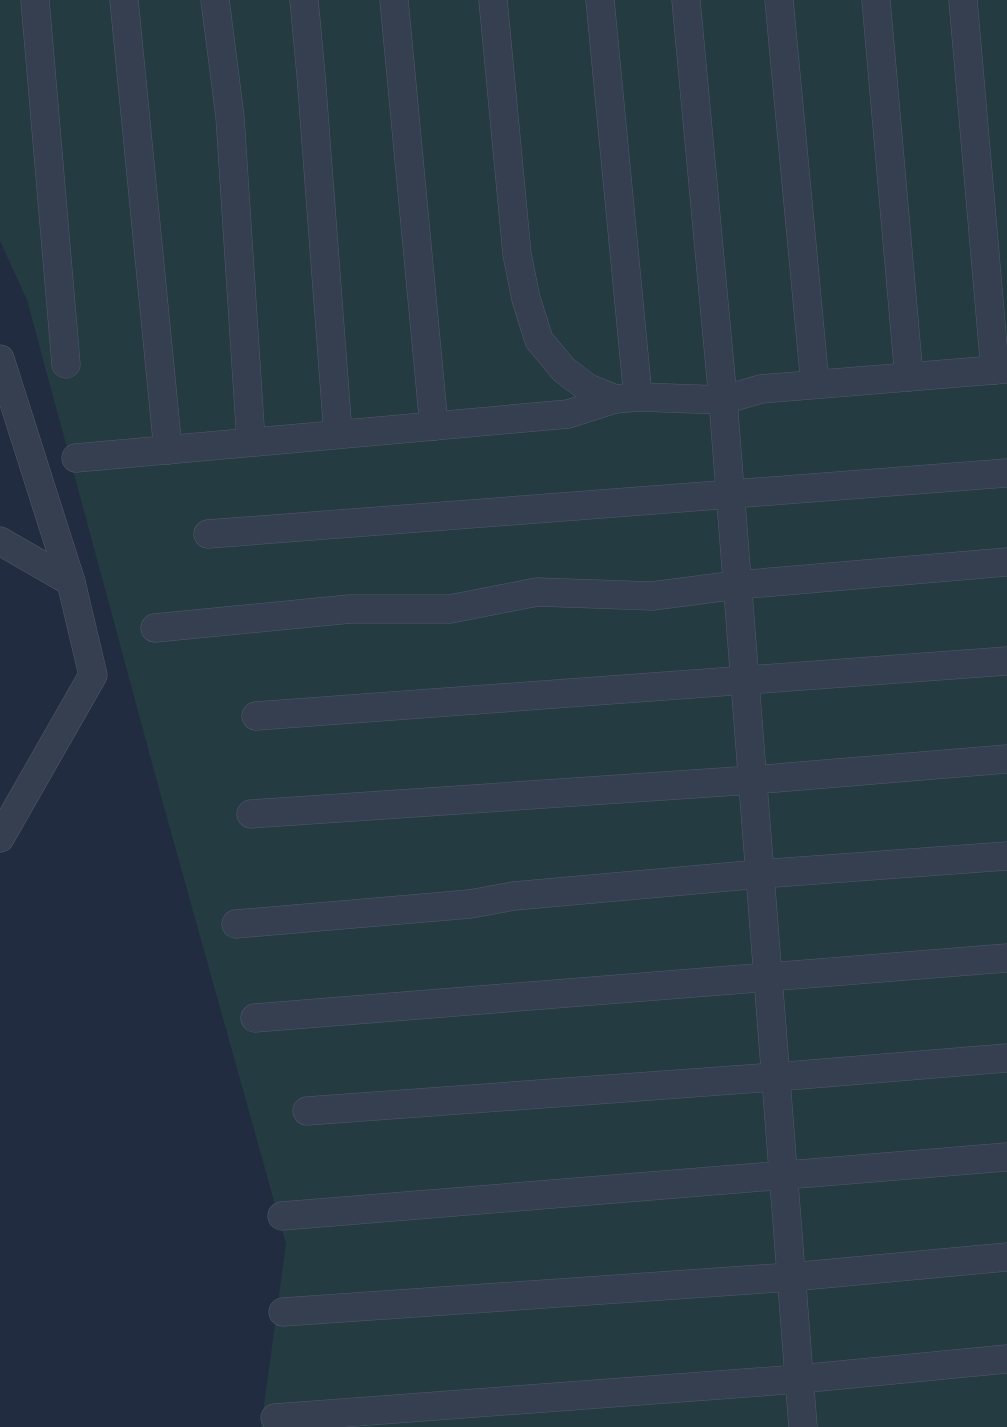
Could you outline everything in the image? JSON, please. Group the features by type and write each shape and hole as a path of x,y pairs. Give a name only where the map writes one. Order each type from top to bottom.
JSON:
{"street":[{"path":"34,0 45,106 66,364"},
{"path":"124,0 168,450"},
{"path":"215,0 230,117 251,442"},
{"path":"304,0 338,434"},
{"path":"394,0 434,426"},
{"path":"493,0 517,254 526,299 539,340 564,370 588,388 627,398 723,400 761,388 1001,370 963,0"},
{"path":"600,0 627,398"},
{"path":"686,0 723,400 803,1427"},
{"path":"779,0 815,384"},
{"path":"876,0 909,377"},
{"path":"0,359 72,582 93,675 2,830"},
{"path":"76,458 568,414 627,398"},
{"path":"208,534 1007,473"},
{"path":"0,541 72,582"},
{"path":"155,628 350,609 450,609 537,592 652,596 737,585 1007,562"},
{"path":"256,716 1007,661"},
{"path":"251,814 752,780 1007,759"},
{"path":"236,924 470,904 514,896 760,874 1007,856"},
{"path":"255,1018 1007,958"},
{"path":"307,1111 776,1077 1007,1058"},
{"path":"282,1216 1007,1157"},
{"path":"284,1312 791,1277 1007,1257"},
{"path":"275,1418 799,1379 1007,1359"}],"green space":[{"path":"0,0 1007,0 1007,1427 261,1427 286,1244 162,800 27,300 0,241"}]}
